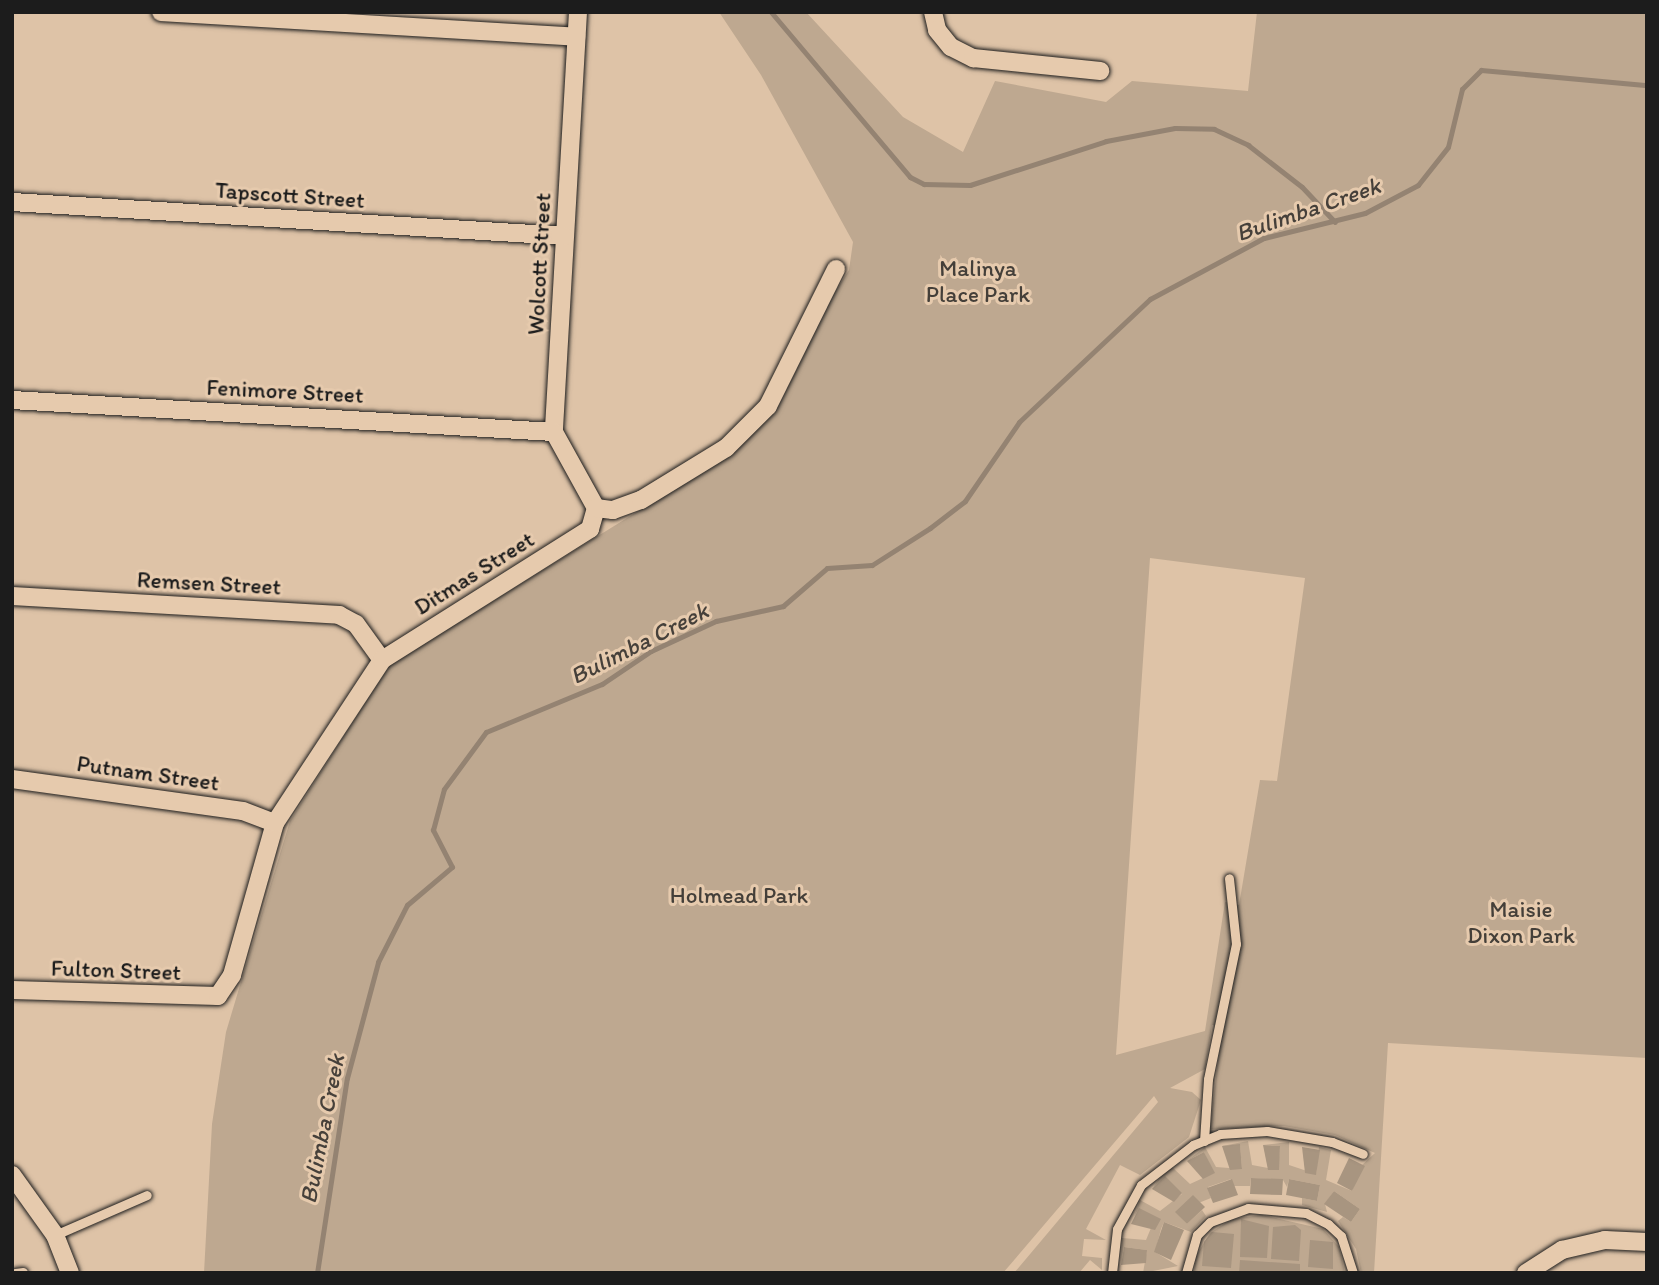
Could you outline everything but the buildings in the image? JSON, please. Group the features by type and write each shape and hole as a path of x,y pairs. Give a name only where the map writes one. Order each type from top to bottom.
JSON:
{"street":[{"path":"161,12 576,37"},
{"name":"Wolcott Street","path":"554,432 578,12"},
{"path":"933,12 937,30 951,47 973,58 1100,71"},
{"name":"Tapscott Street","path":"12,202 565,236"},
{"path":"554,432 596,508 613,510 641,500 747,429 768,406 836,269"},
{"name":"Fenimore Street","path":"12,400 554,432"},
{"name":"Ditmas Street","path":"218,996 232,975 275,823 382,660 590,529 596,508"},
{"name":"Remsen Street","path":"12,596 339,615 356,624 382,660"},
{"name":"Putnam Street","path":"12,779 243,811 275,823"},
{"name":"Fulton Street","path":"12,990 218,996"},
{"path":"12,1175 55,1235 70,1273"},
{"path":"1526,1273 1562,1250 1605,1240 1647,1242"}],"lane":[{"path":"1204,1140 1208,1079 1236,944 1230,878"},
{"path":"1112,1273 1117,1229 1141,1185 1204,1140 1268,1131 1332,1142 1363,1154"},
{"path":"55,1235 147,1195"},
{"path":"1186,1273 1197,1235 1219,1218 1248,1208 1306,1213 1328,1224 1341,1236 1353,1273"},
{"path":"15,1273 23,1272"}],"green space":[{"path":"719,12 806,12 903,117 963,152 995,81 1106,102 1132,81 1248,91 1257,12 1647,12 1647,1058 1388,1043 1374,1273 1361,1273 1356,1249 1338,1221 1343,1217 1351,1222 1360,1209 1334,1191 1325,1204 1327,1212 1302,1205 1302,1198 1317,1201 1320,1185 1289,1179 1287,1187 1283,1180 1251,1178 1250,1186 1234,1186 1231,1179 1208,1187 1211,1198 1176,1212 1187,1224 1202,1210 1206,1216 1191,1232 1164,1222 1161,1229 1155,1252 1178,1266 1143,1273 1147,1250 1124,1247 1121,1265 1122,1238 1146,1240 1151,1228 1139,1209 1134,1217 1140,1200 1160,1211 1182,1194 1165,1177 1152,1189 1161,1176 1172,1167 1190,1184 1214,1173 1204,1152 1187,1161 1205,1147 1216,1167 1242,1169 1240,1145 1222,1146 1248,1141 1252,1165 1278,1170 1280,1146 1263,1145 1289,1142 1289,1165 1316,1174 1319,1147 1331,1150 1326,1180 1352,1191 1362,1165 1375,1153 1335,1135 1284,1126 1210,1129 1222,1026 1212,1025 1205,1069 1170,1088 1192,1092 1201,1100 1189,1137 1140,1175 1120,1165 1086,1229 1106,1240 1084,1239 1082,1256 1102,1258 1102,1270 1090,1260 1079,1273 1014,1273 1158,1102 1154,1096 1003,1273 204,1273 212,1124 226,1032 244,972 290,821 388,666 732,453 849,270 853,242 761,75","holes":["1150,558 1305,578 1277,781 1260,780 1239,905 1225,902 1205,1031 1116,1055"]},
{"path":"1262,1215 1323,1229 1339,1247 1345,1273 1194,1273 1196,1256 1210,1233 1232,1219"}],"waterway":[{"path":"771,12 910,177 924,184 970,185 1106,141 1175,128 1214,129 1248,145 1302,187 1335,222"},
{"name":"Bulimba Creek","path":"317,1273 347,1078 378,962 407,905 452,867 433,830 444,789 486,732 602,684 651,651 716,621 783,606 827,568 872,565 930,528 965,501 1019,422 1150,299 1264,238 1365,213 1418,185 1448,147 1462,89 1481,70 1647,85"}],"park label":[{"name":"Malinya Place Park","path":"978,281"},
{"name":"Holmead Park","path":"739,895"},
{"name":"Maisie Dixon Park","path":"1521,922"}]}
